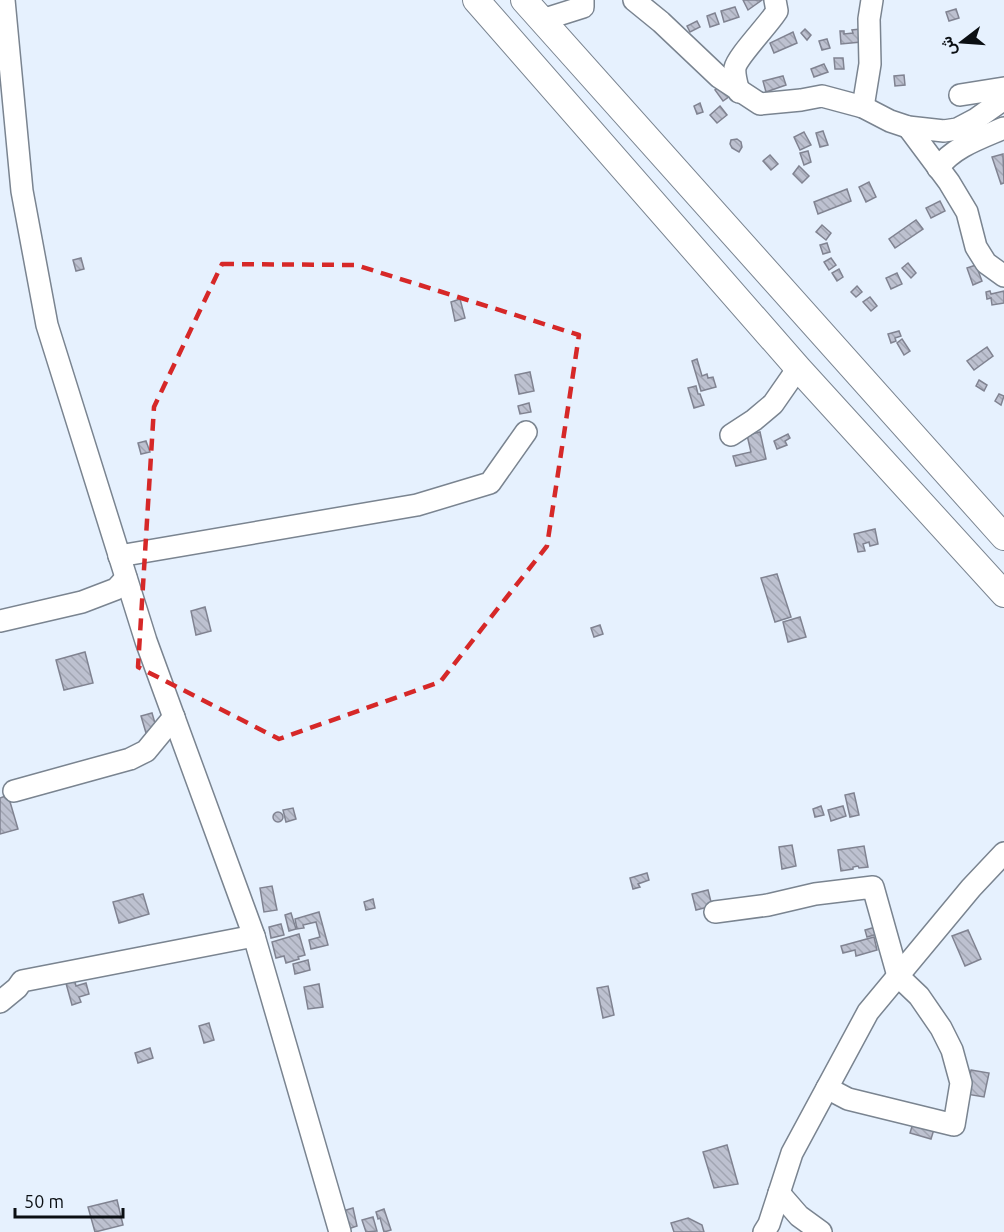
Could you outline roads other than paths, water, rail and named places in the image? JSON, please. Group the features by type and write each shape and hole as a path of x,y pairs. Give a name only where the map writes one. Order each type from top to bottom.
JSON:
{"main road":[{"path":"476,0 798,368 1004,594"},
{"path":"524,0 1004,537"}],"street":[{"path":"4,0 22,191 47,325 146,641 254,936 340,1232"},
{"path":"542,20 583,6 583,0"},
{"path":"634,0 661,22 719,77 760,104 822,96 863,107 890,121 908,127 944,131 957,129 976,119 1004,99"},
{"path":"739,92 735,69 738,61 777,11 775,0"},
{"path":"863,107 870,64 869,19 872,0"},
{"path":"960,95 1004,88"},
{"path":"908,127 949,182 967,212 976,247 986,263 1004,276"},
{"path":"938,168 942,162 967,144 1004,128"},
{"path":"731,435 773,404 798,368"},
{"path":"119,556 417,505 490,483 526,432"},
{"path":"0,621 82,602 116,589 126,578"},
{"path":"14,791 130,759 146,751 174,717"},
{"path":"764,1232 792,1153 868,1012 971,888 1004,853"},
{"path":"715,912 768,905 815,894 873,887 898,976 919,996 941,1028 951,1050 961,1083 954,1125 848,1099 827,1088"},
{"path":"0,987 254,936"},
{"path":"0,1002 22,981"},
{"path":"779,1193 799,1216 820,1232"}]}
